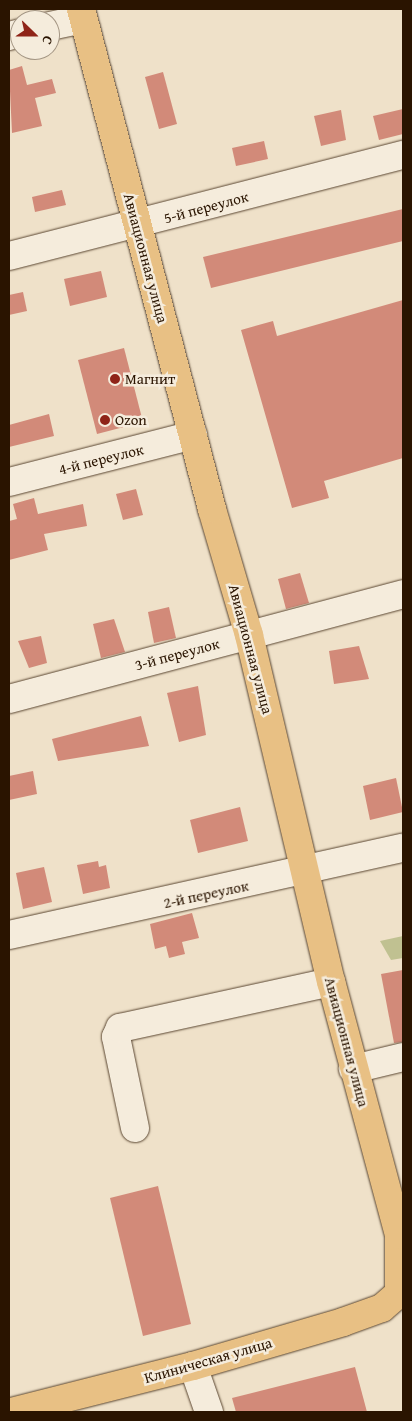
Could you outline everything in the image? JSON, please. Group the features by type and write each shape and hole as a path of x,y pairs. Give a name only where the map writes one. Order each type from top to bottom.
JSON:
{"main road":[{"name":"Авиационная улица","path":"82,14 192,435 249,635 331,982 399,1235 401,1293"},
{"name":"Клиническая улица","path":"27,1410 193,1366 382,1308 401,1293"}],"street":[{"path":"60,22 82,14"},
{"name":"5-й переулок","path":"9,256 403,156"},
{"name":"4-й переулок","path":"9,482 192,435"},
{"name":"3-й переулок","path":"9,699 403,594"},
{"name":"2-й переулок","path":"9,935 306,872 403,848"},
{"path":"135,1128 116,1037 120,1028 331,982"},
{"path":"353,1068 403,1058"},
{"path":"193,1366 209,1412"}],"green space":[{"path":"403,936 403,958 391,960 380,941"}],"building":[{"path":"22,66 27,85 52,79 56,93 35,98 42,126 12,133 9,70"},
{"path":"163,72 177,124 159,129 145,77"},
{"path":"403,109 403,134 379,140 373,116"},
{"path":"341,110 346,140 321,146 314,116"},
{"path":"264,141 268,159 236,166 232,148"},
{"path":"62,190 66,205 35,212 32,197"},
{"path":"403,209 403,241 211,288 203,257"},
{"path":"101,271 107,297 70,306 64,279"},
{"path":"23,292 27,311 9,315 9,295"},
{"path":"403,300 403,458 324,481 329,498 292,508 241,330 273,321 277,336"},
{"path":"124,348 143,422 97,434 78,360"},
{"path":"49,414 54,436 9,447 9,425"},
{"path":"136,489 143,515 123,520 116,494"},
{"path":"34,498 38,514 83,504 87,526 44,534 48,550 9,560 9,521 17,519 13,504"},
{"path":"300,573 309,603 286,609 278,579"},
{"path":"169,607 176,638 154,643 148,612"},
{"path":"114,619 125,652 101,658 93,624"},
{"path":"41,636 47,663 29,668 18,641"},
{"path":"359,646 369,679 334,684 329,651"},
{"path":"198,686 206,735 179,742 167,693"},
{"path":"141,716 149,746 58,761 52,739"},
{"path":"33,771 37,794 9,800 9,776"},
{"path":"396,778 403,812 370,820 363,786"},
{"path":"240,807 248,841 198,853 190,820"},
{"path":"98,861 99,867 106,865 110,888 83,894 77,865"},
{"path":"44,867 52,902 23,909 16,873"},
{"path":"192,913 199,938 182,942 185,954 169,958 166,946 155,949 150,924"},
{"path":"403,970 403,1042 394,1043 381,974"},
{"path":"158,1186 191,1324 143,1336 110,1198"},
{"path":"355,1367 367,1412 236,1412 232,1398"}],"place":[{"name":"Магнит","path":"115,379"},
{"name":"Ozon","path":"105,420"}]}
